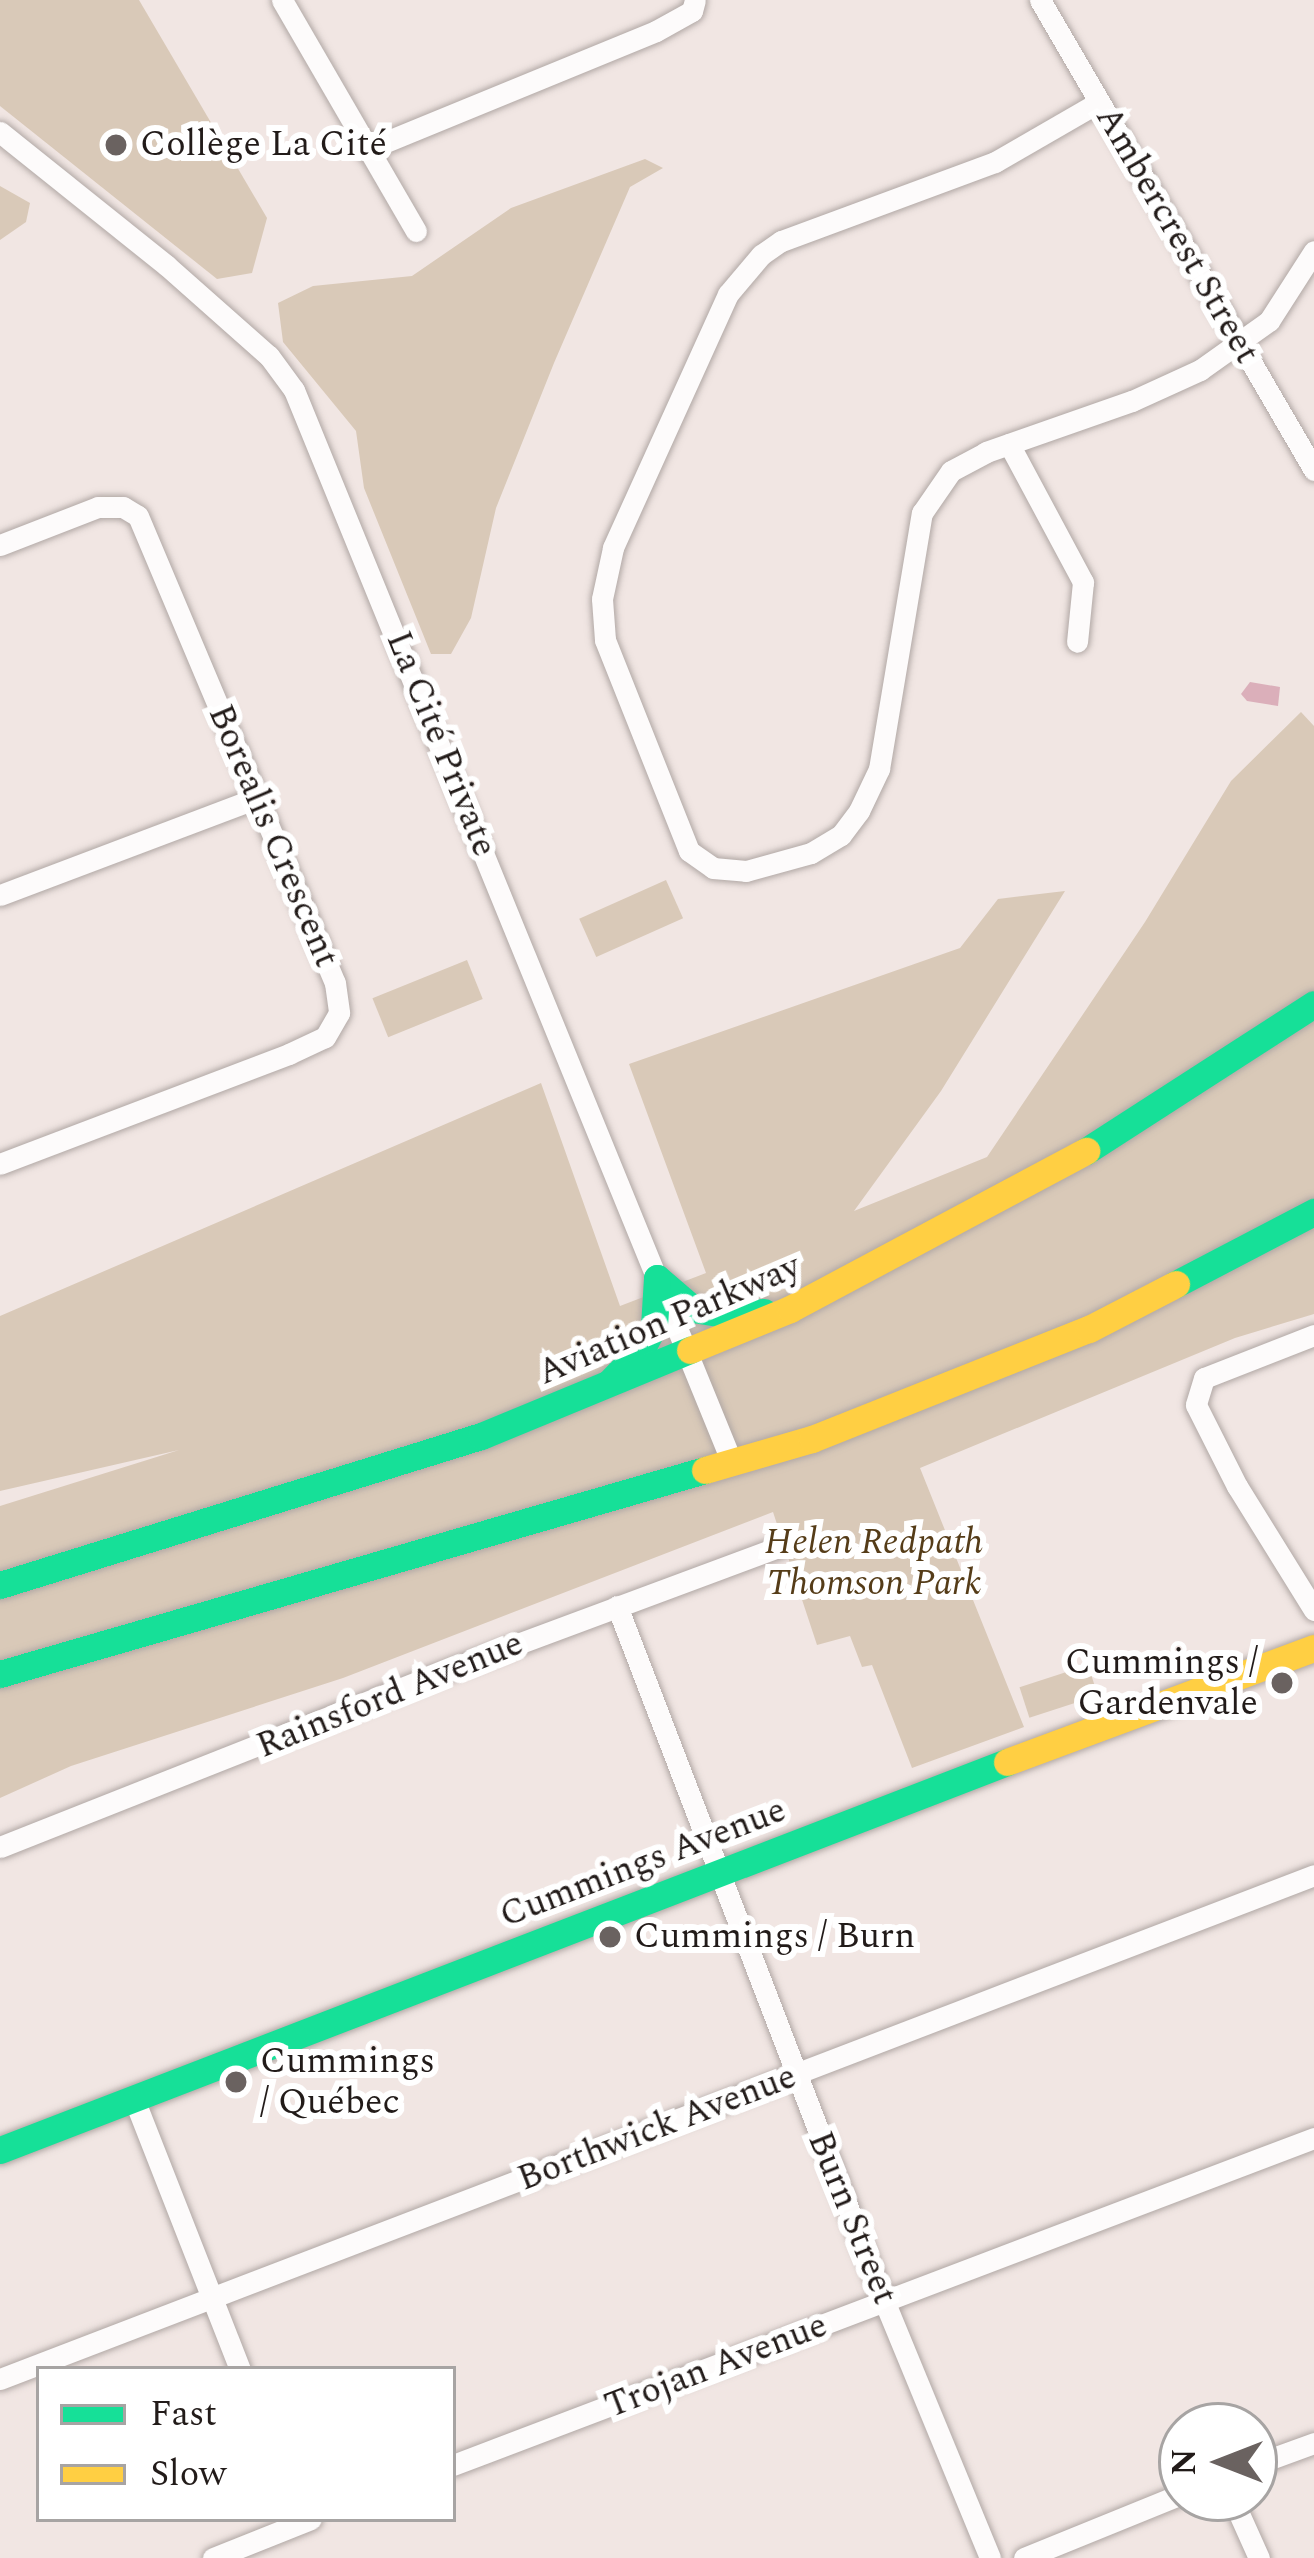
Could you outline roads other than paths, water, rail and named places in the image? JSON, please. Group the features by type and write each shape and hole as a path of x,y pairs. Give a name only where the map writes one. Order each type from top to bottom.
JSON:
{"main road":[{"name":"Aviation Parkway","path":"0,1585 407,1461 597,1392 790,1309 1048,1175 1193,1087 1314,1004"},
{"path":"0,1674 834,1431 1012,1364 1222,1263 1314,1212"},
{"path":"657,1278 682,1303 705,1312 790,1309"},
{"path":"597,1392 629,1364 648,1337 656,1315 657,1278"},
{"name":"Cummings Avenue","path":"0,2150 1314,1648"}],"street":[{"path":"282,0 416,231"},
{"path":"366,150 656,31 692,11 694,0"},
{"name":"Ambercrest Street","path":"1040,0 1314,470"},
{"path":"1099,102 995,162 782,241 760,256 728,294 613,548 602,598 605,640 689,851 713,868 746,871 811,853 841,835 859,811 879,769 922,514 951,471 1199,370 1269,321 1288,298 1314,250"},
{"name":"La Cité Private","path":"0,132 166,265 269,356 294,390 732,1463"},
{"path":"1009,444 1083,581 1077,642"},
{"name":"Borealis Crescent","path":"0,545 98,507 123,507 138,516 335,983 339,1013 325,1037 0,1164"},
{"path":"0,895 254,799"},
{"path":"1314,1334 1204,1378 1196,1394 1199,1417 1314,1610"},
{"name":"Rainsford Avenue","path":"0,1847 781,1546"},
{"name":"Burn Street","path":"617,1606 796,2077 991,2558"},
{"name":"Borthwick Avenue","path":"0,2379 1314,1875"},
{"path":"134,2099 239,2366"},
{"name":"Trojan Avenue","path":"456,2464 1314,2138"},
{"path":"1278,2456 1314,2443"},
{"path":"1024,2558 1158,2504"},
{"path":"213,2558 300,2522"},
{"path":"1243,2522 1259,2558"}],"place":[{"name":"Collège La Cité","path":"116,145"},
{"name":"Cummings / Gardenvale","path":"1282,1683"},
{"name":"Cummings / Burn","path":"610,1937"},
{"name":"Cummings / Québec","path":"236,2082"}],"park label":[{"name":"Helen Redpath Thomson Park","path":"874,1562"}]}
